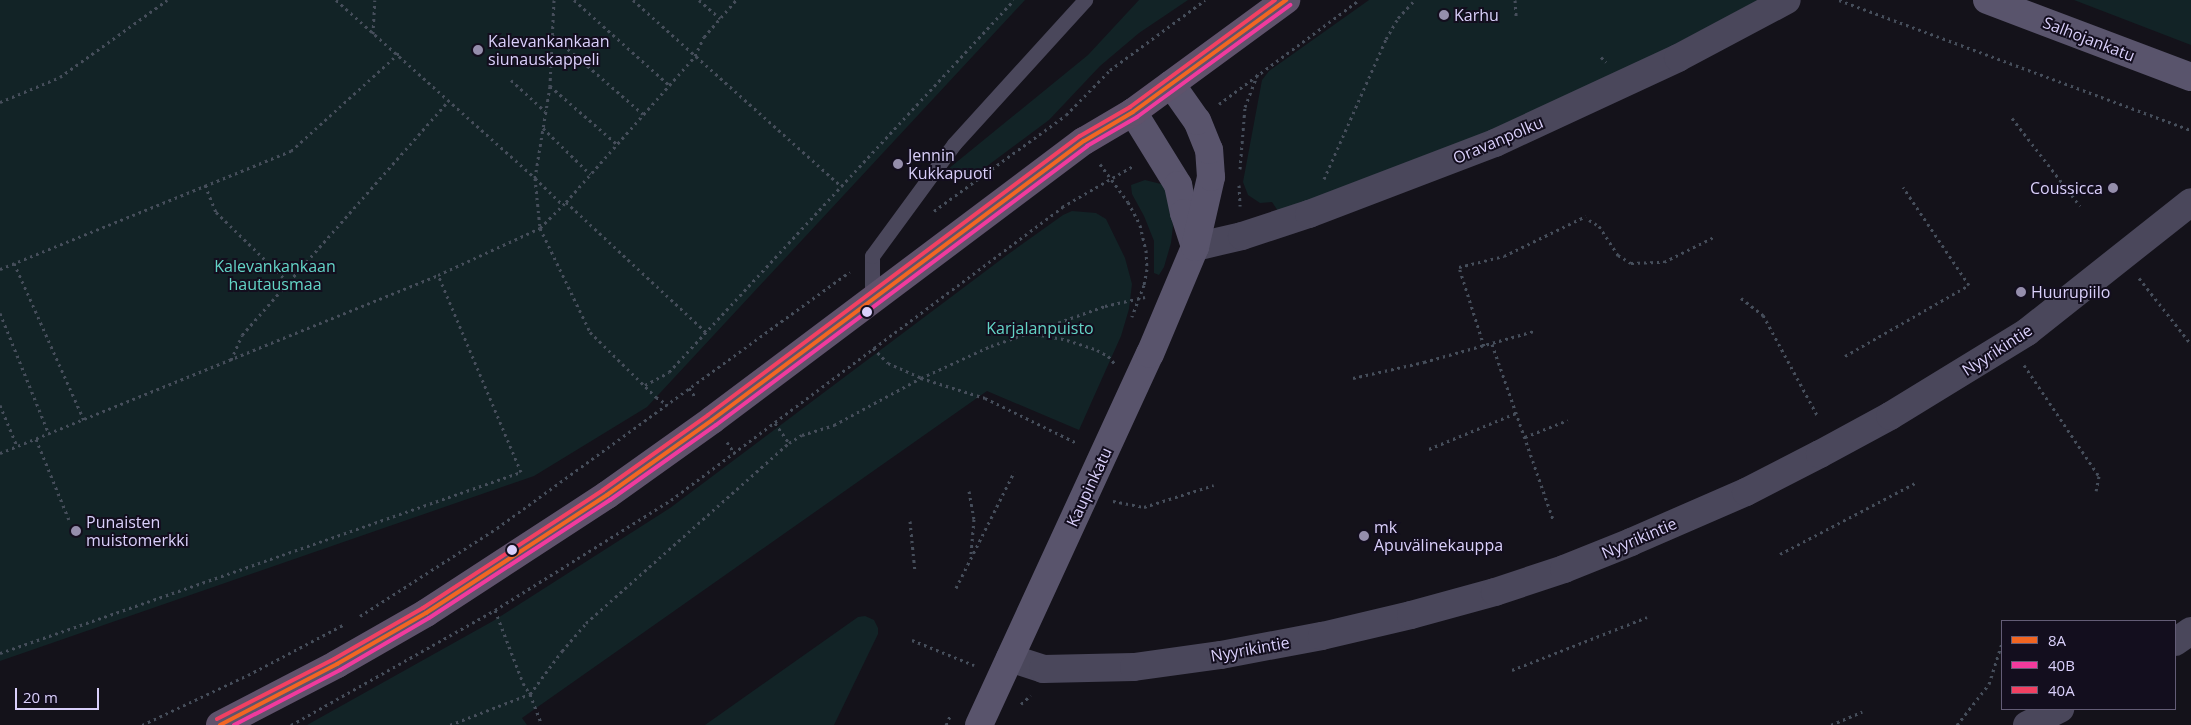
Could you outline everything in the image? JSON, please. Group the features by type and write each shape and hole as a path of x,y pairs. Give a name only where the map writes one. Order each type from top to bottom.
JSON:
{"main road":[{"path":"220,725 337,664 426,613 512,559 688,438 872,302 1084,141 1133,112 1286,0"}],"street":[{"name":"Oravanpolku","path":"1195,247 1242,236 1318,210 1496,143 1678,58 1787,0"},
{"name":"Salhojankatu","path":"1987,0 2191,77"},
{"name":"Kaupinkatu","path":"979,725 1178,292 1195,247 1211,177 1209,150 1196,121 1171,84"},
{"path":"1133,112 1178,185 1184,213 1195,247"},
{"name":"Nyyrikintie","path":"1010,658 1044,669 1134,667 1231,653 1322,636 1410,615 1495,592 1591,558 1750,490 1820,454 1961,374 2027,332 2191,202"},
{"path":"2176,641 2191,631"},
{"path":"2027,725 2058,710"}],"lane":[{"path":"872,302 872,256 954,144 1085,0"}],"path":[{"path":"0,102 60,77 167,0"},
{"path":"336,0 706,332"},
{"path":"373,34 375,0"},
{"path":"554,0 550,86 535,178 540,228 590,332 668,405"},
{"path":"574,0 669,85"},
{"path":"633,0 842,187"},
{"path":"699,0 720,18"},
{"path":"0,453 438,275 540,228 564,204 695,56 704,37 736,0"},
{"path":"645,385 669,372 1014,0"},
{"path":"926,217 1066,115 1110,70 1205,0"},
{"path":"1196,121 1359,0"},
{"path":"1330,166 1386,39 1398,18 1415,0"},
{"path":"1515,0 1516,16"},
{"path":"1839,0 2191,130"},
{"path":"553,35 643,114"},
{"path":"0,269 291,151 400,52"},
{"path":"1240,171 1244,107 1259,73"},
{"path":"511,80 546,112"},
{"path":"550,86 617,144"},
{"path":"231,360 242,335 448,101"},
{"path":"2012,118 2080,206"},
{"path":"543,128 590,174"},
{"path":"291,725 495,610 671,500 1062,206 1112,180 1158,150"},
{"path":"1238,179 1242,236"},
{"path":"1112,180 1128,202 1142,234 1147,269 1140,297 1129,325"},
{"path":"205,186 216,212 288,282"},
{"path":"1845,356 1969,285 1904,188"},
{"path":"1484,346 1459,268 1504,256 1586,216"},
{"path":"1589,220 1599,226 1618,254 1631,263 1664,262 1716,236"},
{"path":"353,620 497,528 872,256"},
{"path":"14,263 84,420"},
{"path":"0,654 521,472 438,275"},
{"path":"2138,277 2191,344"},
{"path":"450,725 530,694 562,650 586,623 789,443 802,435 834,425 921,378 992,346 1105,306 1140,297 1178,292"},
{"path":"1741,298 1764,315 1817,415"},
{"path":"0,313 49,434"},
{"path":"1353,378 1492,344 1534,331"},
{"path":"1028,333 1067,340 1097,350 1114,364 1135,387"},
{"path":"1492,344 1553,519"},
{"path":"873,348 888,363 921,378 986,398 1077,443"},
{"path":"1111,372 1117,356"},
{"path":"2023,364 2099,476 2096,491"},
{"path":"0,405 18,446"},
{"path":"1429,449 1516,413"},
{"path":"1524,437 1568,420"},
{"path":"775,423 789,443"},
{"path":"1073,451 1081,435"},
{"path":"36,439 69,520"},
{"path":"956,588 1014,472"},
{"path":"1780,554 1916,483"},
{"path":"1110,501 1144,507 1214,485"},
{"path":"968,491 974,520 970,558"},
{"path":"910,522 915,572"},
{"path":"495,610 523,683 530,694 542,725"},
{"path":"1512,670 1647,617"},
{"path":"142,725 248,675 344,625"},
{"path":"912,640 974,665"},
{"path":"1957,725 1989,684 2001,646"},
{"path":"971,671 978,656"},
{"path":"946,725 954,707"},
{"path":"1831,725 1862,712"}],"green space":[{"name":"Kalevankankaan hautausmaa","path":"0,0 1025,0 647,407 534,476 0,661"},
{"path":"1139,0 1188,0 1139,33 1100,66 1049,120 975,175 946,181 942,174 1088,55"},
{"path":"1369,0 1759,0 1645,60 1484,137 1278,211 1272,202 1260,203 1248,195 1243,182 1262,80 1269,71"},
{"path":"2074,0 2191,0 2191,45"},
{"path":"1145,180 1165,185 1170,196 1173,226 1171,243 1164,267 1159,275 1154,273 1154,241 1144,216 1132,194 1131,185"},
{"name":"Karjalanpuisto","path":"1072,211 1096,213 1106,219 1125,258 1132,284 1129,309 1121,336 1079,430 987,391 522,718 527,725 307,725 493,621 670,508 1007,255 1063,215"},
{"path":"865,616 874,620 878,628 878,634 834,725 705,725 858,617"}],"transit line":[{"name":"40A","path":"217,719 334,659 423,608 603,490 708,415 1080,136 1130,107 1275,0"},
{"name":"8A","path":"220,725 337,664 426,613 607,495 712,420 1084,141 1133,112 1286,0"},
{"name":"40B","path":"234,725 340,670 429,618 610,500 716,425 1087,146 1137,117 1290,5"}],"place":[{"name":"Karhu","path":"1444,15"},
{"name":"Kalevankankaan siunauskappeli","path":"478,50"},
{"name":"Jennin Kukkapuoti","path":"898,164"},
{"name":"Coussicca","path":"2113,188"},
{"name":"Huurupiilo","path":"2021,292"},
{"name":"Punaisten muistomerkki","path":"76,531"},
{"name":"mk Apuvälinekauppa","path":"1364,536"}]}
